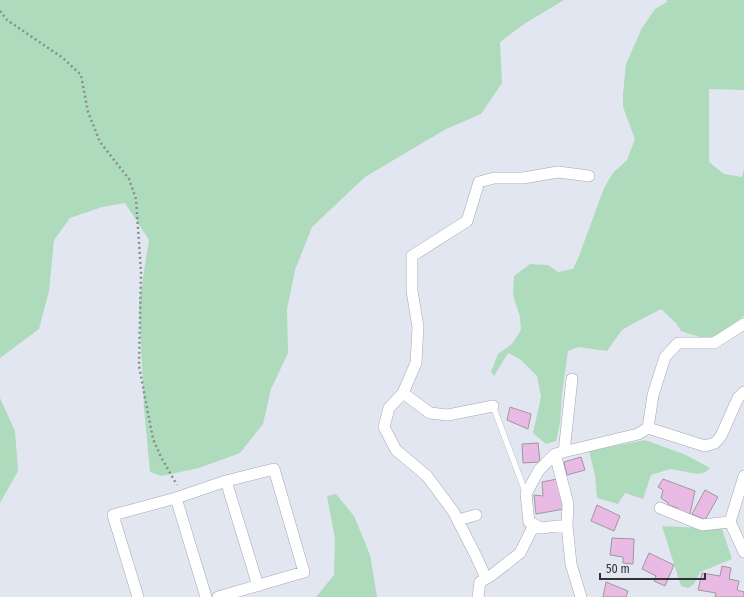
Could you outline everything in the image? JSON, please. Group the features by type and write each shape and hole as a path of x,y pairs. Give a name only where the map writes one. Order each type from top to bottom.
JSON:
{"street":[{"path":"486,578 453,511 428,476 396,450 384,427 389,408 403,393 416,363 418,327 412,291 412,256 467,220 480,182 494,178 523,178 558,172 589,176"},
{"path":"648,428 653,395 665,357 678,343 714,344 744,324"},
{"path":"572,379 560,452 568,504 567,525 571,564 581,597"},
{"path":"567,525 541,528 529,522 526,494 539,470 560,452 638,434 648,428 705,446 715,443 721,436 738,398 744,392"},
{"path":"403,393 430,413 448,415 493,406"},
{"path":"138,597 113,515 274,469 304,572 218,597"},
{"path":"744,476 730,522 744,552"},
{"path":"226,482 258,586"},
{"path":"179,497 206,597"},
{"path":"660,508 702,525 730,522"},
{"path":"458,520 476,515"},
{"path":"478,597 480,582 492,575 520,553 534,525"}],"lane":[{"path":"493,406 526,494"}],"path":[{"path":"0,11 6,20 63,58 81,75 88,112 100,142 130,179 136,199 141,272 139,366 153,439 179,497"}],"green space":[{"path":"0,0 564,0 524,24 500,42 502,83 481,114 446,129 365,177 312,227 295,270 287,309 288,353 271,389 263,424 240,453 199,468 161,476 150,472 144,408 139,303 149,240 125,203 102,207 70,218 54,240 49,291 39,329 0,358"},
{"path":"666,0 744,0 744,90 709,89 709,162 724,174 742,177 744,169 744,316 721,333 706,339 681,331 676,323 661,309 622,330 607,351 578,347 568,351 562,394 560,423 556,441 546,444 533,433 541,397 537,376 520,359 508,353 494,376 491,372 498,354 512,344 521,330 520,317 513,295 514,276 530,264 548,265 558,272 573,269 604,188 613,173 627,160 635,139 623,107 626,64 642,28 655,9 667,2"},
{"path":"0,398 15,431 18,471 0,503"},
{"path":"645,440 686,455 710,468 706,472 698,474 670,469 651,475 643,499 625,493 618,504 597,498 595,475 589,451"},
{"path":"336,494 354,516 370,555 377,597 316,597 334,575 335,539 327,496"},
{"path":"662,526 722,529 732,559 700,572 694,584 688,588 681,586"}],"building":[{"path":"510,407 531,414 528,429 507,420"},
{"path":"538,443 540,462 523,463 522,444"},
{"path":"581,457 585,470 567,475 564,462"},
{"path":"557,479 564,509 536,514 534,495 543,496 542,482"},
{"path":"663,479 695,491 690,514 678,511 678,508 668,505 668,503 661,498 663,490 658,487"},
{"path":"705,490 718,497 705,520 692,514"},
{"path":"597,505 620,516 614,531 591,521"},
{"path":"612,538 634,539 633,564 623,563 623,557 610,555"},
{"path":"649,553 674,565 665,586 654,581 656,576 642,569"},
{"path":"722,566 731,568 729,579 739,581 737,590 744,592 744,597 715,597 716,593 698,590 702,573 720,576"},
{"path":"606,582 628,591 626,597 603,597"}]}
